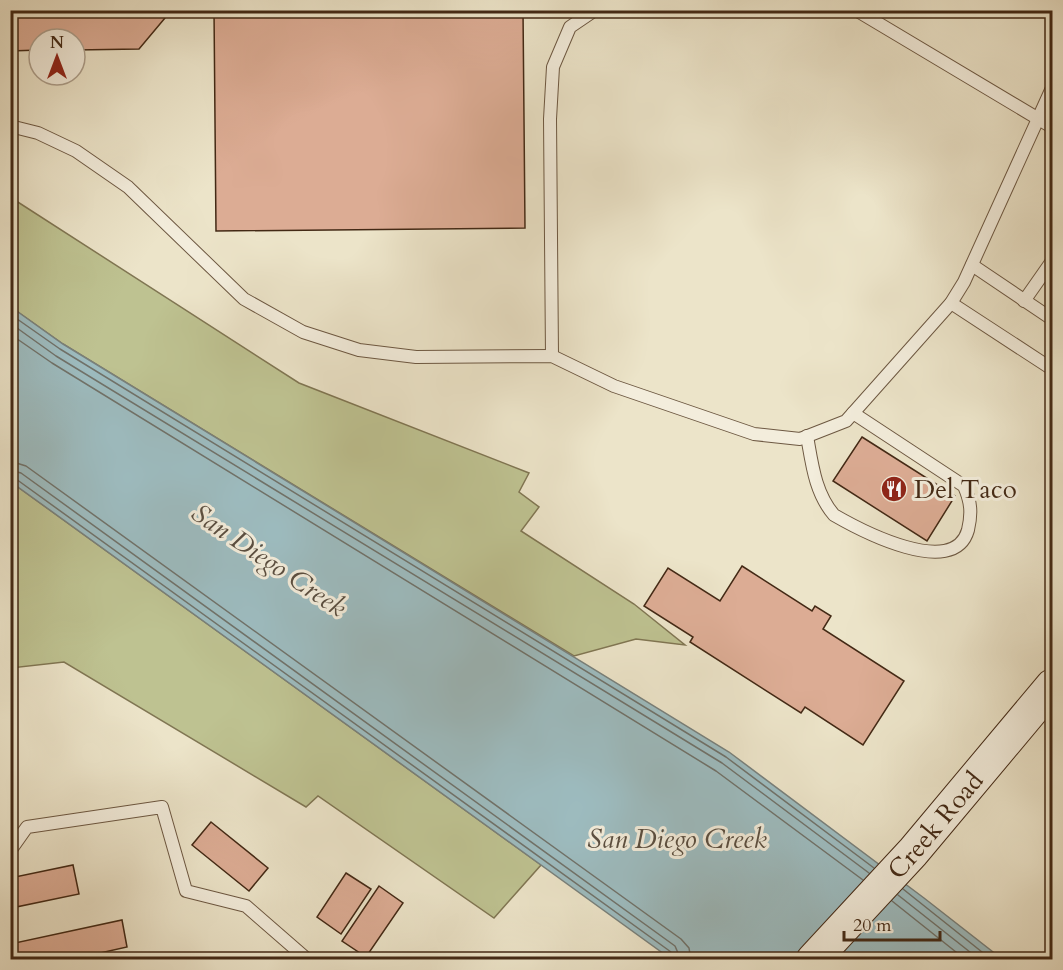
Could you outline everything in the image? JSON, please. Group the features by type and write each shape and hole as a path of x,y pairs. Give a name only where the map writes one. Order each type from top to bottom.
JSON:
{"street":[{"name":"Creek Road","path":"813,960 913,852 1053,686"}],"lane":[{"path":"552,356 550,119 553,67 570,27 595,10"},
{"path":"856,10 1053,127"},
{"path":"10,126 38,133 76,151 120,181 244,299 303,332 359,350 416,357 552,356 614,386 754,434 800,439 846,421 951,303 972,265 1053,88"},
{"path":"972,265 1053,320"},
{"path":"1024,301 1051,266"},
{"path":"951,303 1053,369"},
{"path":"807,436 818,487 825,505 834,515 918,552 934,553 954,548 966,536 970,523 972,504 964,486 854,413"},
{"path":"10,851 27,827 162,807 186,891 246,906 308,960"}],"green space":[{"path":"10,197 299,383 529,473 519,492 539,507 521,531 634,604 685,645 636,639 574,656 63,344 11,307"},
{"path":"11,482 541,865 494,918 318,796 306,807 64,662 11,668"}],"water":[{"name":"San Diego Creek","path":"11,307 63,344 729,752 1002,959 671,959 11,482"}],"building":[{"path":"10,10 165,10 165,18 139,49 87,50 87,27 27,27 27,50 10,51"},
{"path":"214,10 523,10 525,228 216,231"},
{"name":"Del Taco","path":"862,437 955,496 927,541 833,481"},
{"path":"742,566 812,611 815,606 831,616 823,629 904,681 863,745 805,707 801,713 690,642 693,637 644,606 668,568 720,601"},
{"path":"211,822 268,868 249,891 192,845"},
{"path":"73,865 79,894 16,907 10,878"},
{"path":"346,873 371,889 341,934 317,917"},
{"path":"379,886 403,903 366,957 342,941"},
{"path":"122,920 127,947 69,960 10,960 10,944"}],"place":[{"name":"Del Taco","path":"894,489"}]}
